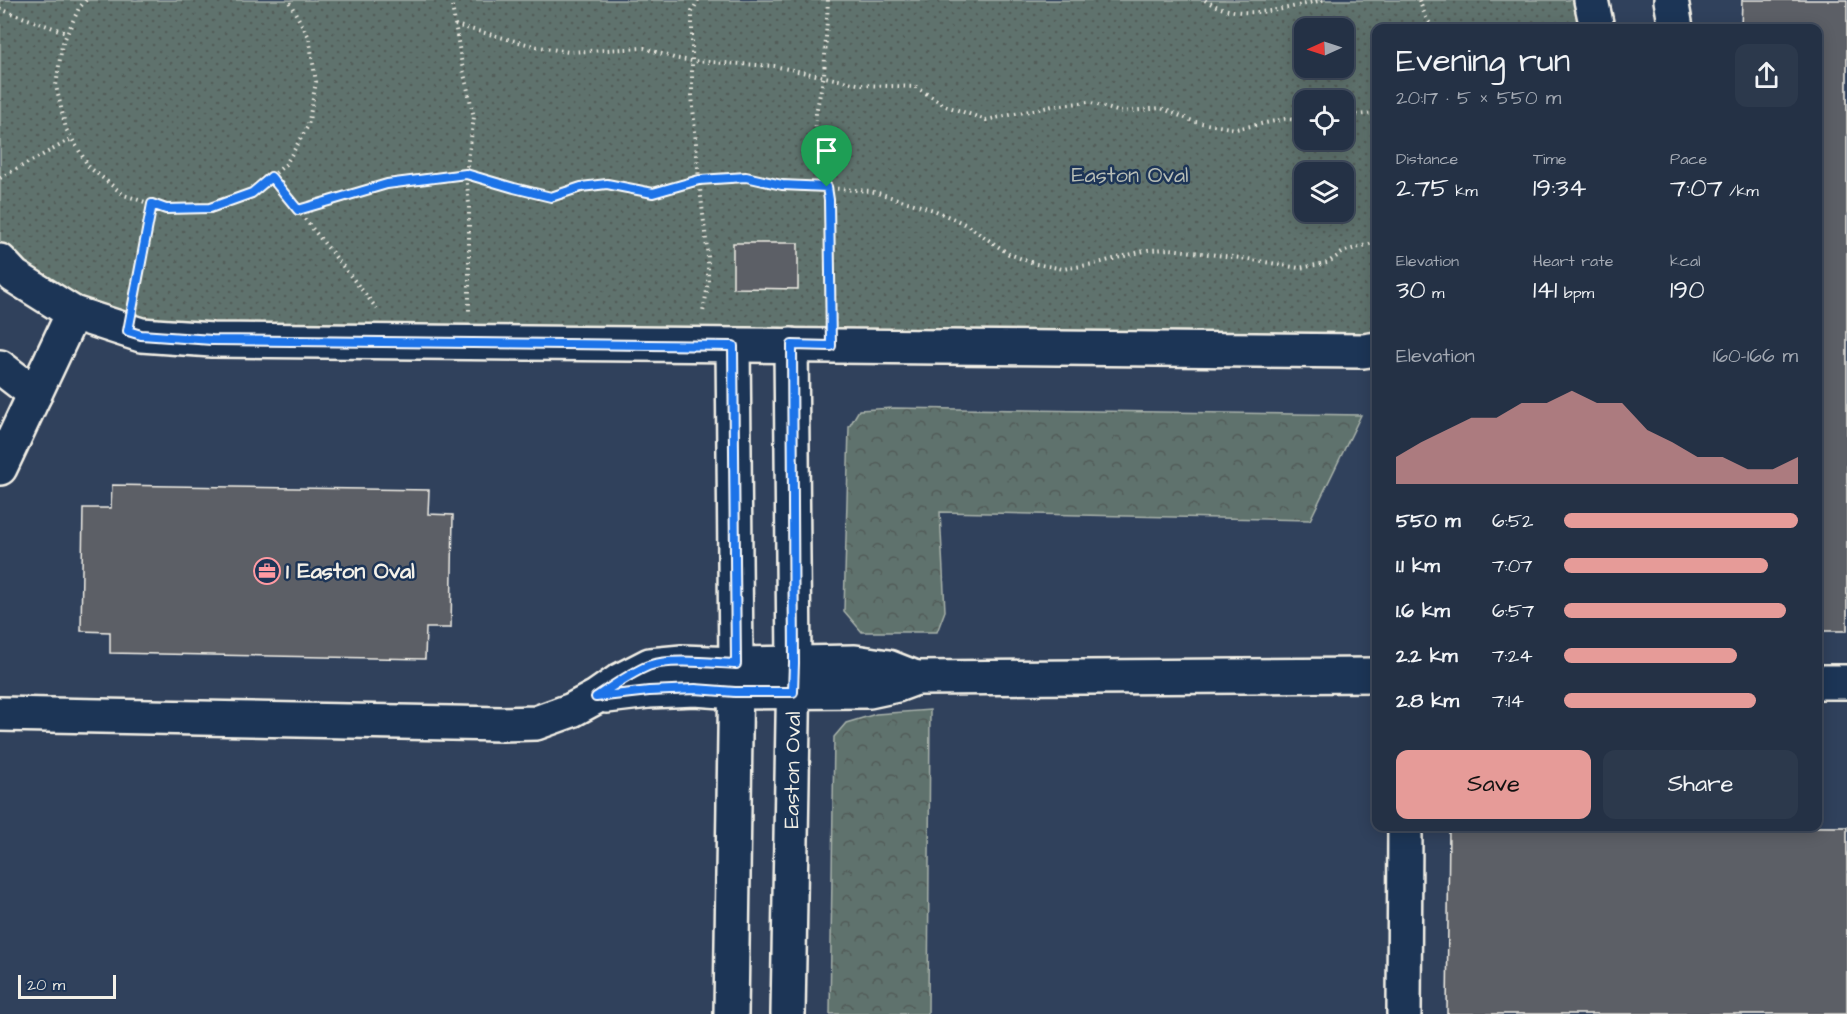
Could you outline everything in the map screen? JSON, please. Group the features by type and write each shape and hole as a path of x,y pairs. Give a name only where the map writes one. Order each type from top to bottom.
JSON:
{"street":[{"path":"1591,0 1596,24"},
{"path":"1671,0 1675,24"},
{"path":"0,261 14,276 73,313 141,335 212,340 1372,350"},
{"path":"0,468 73,313"},
{"name":"Easton Oval","path":"788,1014 794,677 792,345"},
{"path":"731,1014 735,678 733,346"},
{"path":"0,367 35,394"},
{"path":"0,714 536,723 572,710 650,665 682,662 735,678 794,677 869,691 916,678 1372,675"},
{"path":"1822,682 1847,682"},
{"path":"1404,1014 1406,831"}],"path":[{"path":"86,0 79,8 62,45 57,86 66,129 89,167 124,195 166,209 210,208 252,193 286,164 308,126 316,82 309,37 288,0"},
{"path":"450,0 474,117 466,174 469,204 469,343"},
{"path":"698,0 692,12 692,95 708,257 708,285 698,346"},
{"path":"828,0 824,75 816,113 815,137 829,200 831,346"},
{"path":"1206,0 1216,7 1254,13 1323,0"},
{"path":"1419,0 1430,24"},
{"path":"0,9 67,33"},
{"path":"455,25 534,46 569,52 644,48 674,58 692,61 774,66 862,85 916,87 946,106 986,120 1053,106 1088,102 1120,112 1161,108 1195,122 1236,129 1285,119 1294,119"},
{"path":"1354,115 1372,113"},
{"path":"0,178 72,139"},
{"path":"298,210 387,184 466,174 551,197 581,187 607,184 653,193 699,180 746,177 782,185 871,191 934,210 967,225 1009,254 1036,264 1063,269 1094,264 1148,250 1170,249 1299,268 1327,263 1345,251 1372,243"},
{"path":"271,177 404,342"},
{"path":"128,331 152,204"}],"green space":[{"name":"Easton Oval","path":"0,0 1591,0 1596,24 1372,24 1372,349 141,335 0,261"},
{"path":"894,408 1361,415 1310,520 940,512 945,611 937,632 862,632 844,611 849,427 859,410"},
{"path":"930,710 928,1014 830,1014 834,737 846,723 876,714"}],"building":[{"path":"1742,0 1847,0 1847,631 1822,631 1822,24 1741,24"},
{"path":"733,243 798,243 798,289 733,288"},
{"name":"1 Easton Oval","path":"112,485 429,490 428,514 453,515 451,628 426,628 425,659 110,653 110,632 81,631 83,508 111,508"},
{"path":"1822,827 1847,827 1847,1014 1447,1014 1449,831 1822,831"}],"place":[{"name":"1 Easton Oval","path":"267,571"}],"route":[{"path":"466,174 551,197 581,187 607,184 653,193 699,180 746,177 782,185 827,187 831,346 792,345 793,692 695,689 596,697 619,681 650,665 682,662 736,664 733,346 212,340 141,335 128,331 152,204 166,209 210,208 252,193 271,177 298,210 387,184 466,174"}]}
